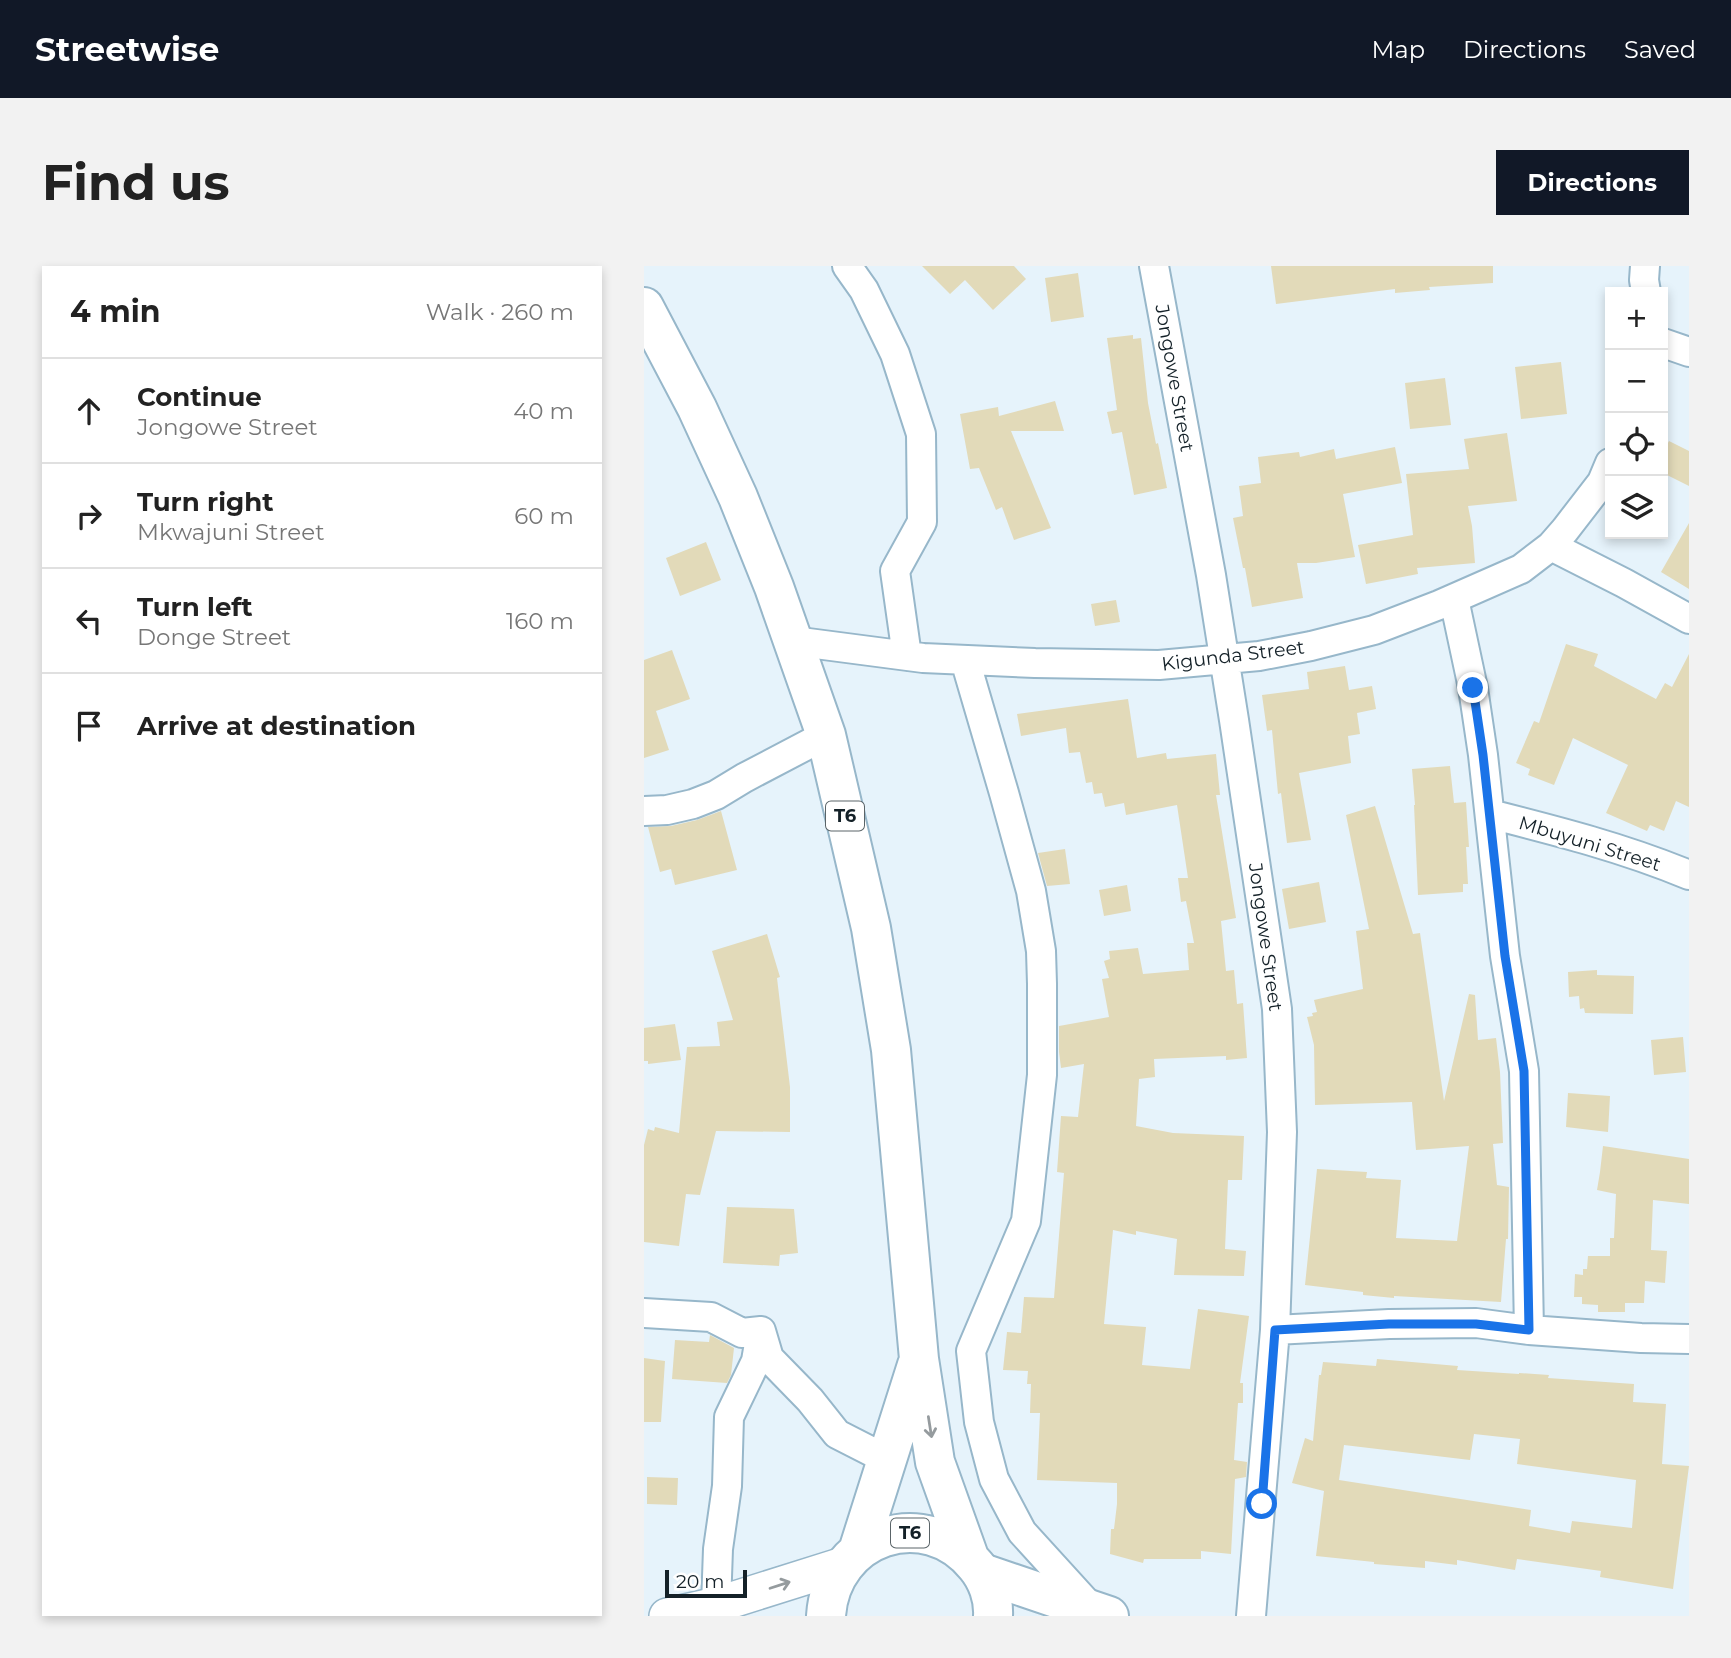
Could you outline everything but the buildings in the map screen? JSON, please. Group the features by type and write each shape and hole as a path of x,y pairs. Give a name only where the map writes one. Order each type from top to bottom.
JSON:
{"main road":[{"name":"T6","path":"644,307 697,408 738,497 774,587 826,735 871,928 891,1050 919,1359 935,1462 975,1565 990,1592 993,1616"},
{"name":"T6","path":"851,1558 919,1359"},
{"name":"T6","path":"826,1616 833,1582 851,1558 875,1540 895,1534 935,1536 953,1545 975,1565"},
{"path":"975,1565 1102,1614"}],"street":[{"path":"846,266 864,290 895,354 920,434 922,522 895,570 907,656"},
{"name":"Jongowe Street","path":"1154,266 1211,575 1277,1009 1282,1132 1275,1330 1251,1616"},
{"path":"1645,266 1645,287"},
{"path":"1668,345 1689,352"},
{"name":"Kigunda Street","path":"793,641 907,656 965,660 1159,665 1259,656 1311,646 1374,630 1521,569 1551,547 1605,475"},
{"path":"1551,547 1689,619"},
{"path":"1454,598 1483,755 1505,956 1524,1071 1529,1330"},
{"path":"965,660 1031,891 1041,951 1042,985 1042,1075 1026,1221 971,1351 979,1422 994,1479 1022,1532 1102,1614"},
{"path":"644,811 667,810 716,796 744,778 826,735"},
{"name":"Mbuyuni Street","path":"1490,814 1583,838 1689,874"},
{"path":"644,1313 711,1317 742,1333 761,1331"},
{"path":"1275,1330 1389,1324 1476,1324 1641,1338 1689,1339"},
{"path":"761,1331 769,1358 810,1400 837,1434 886,1459"},
{"path":"716,1605 719,1549 727,1486 729,1417 756,1362 761,1331"},
{"path":"667,1616 716,1605 851,1558"}],"route":[{"path":"1262,1504 1275,1330 1389,1324 1476,1324 1529,1330 1524,1071 1505,956 1473,688"}]}
